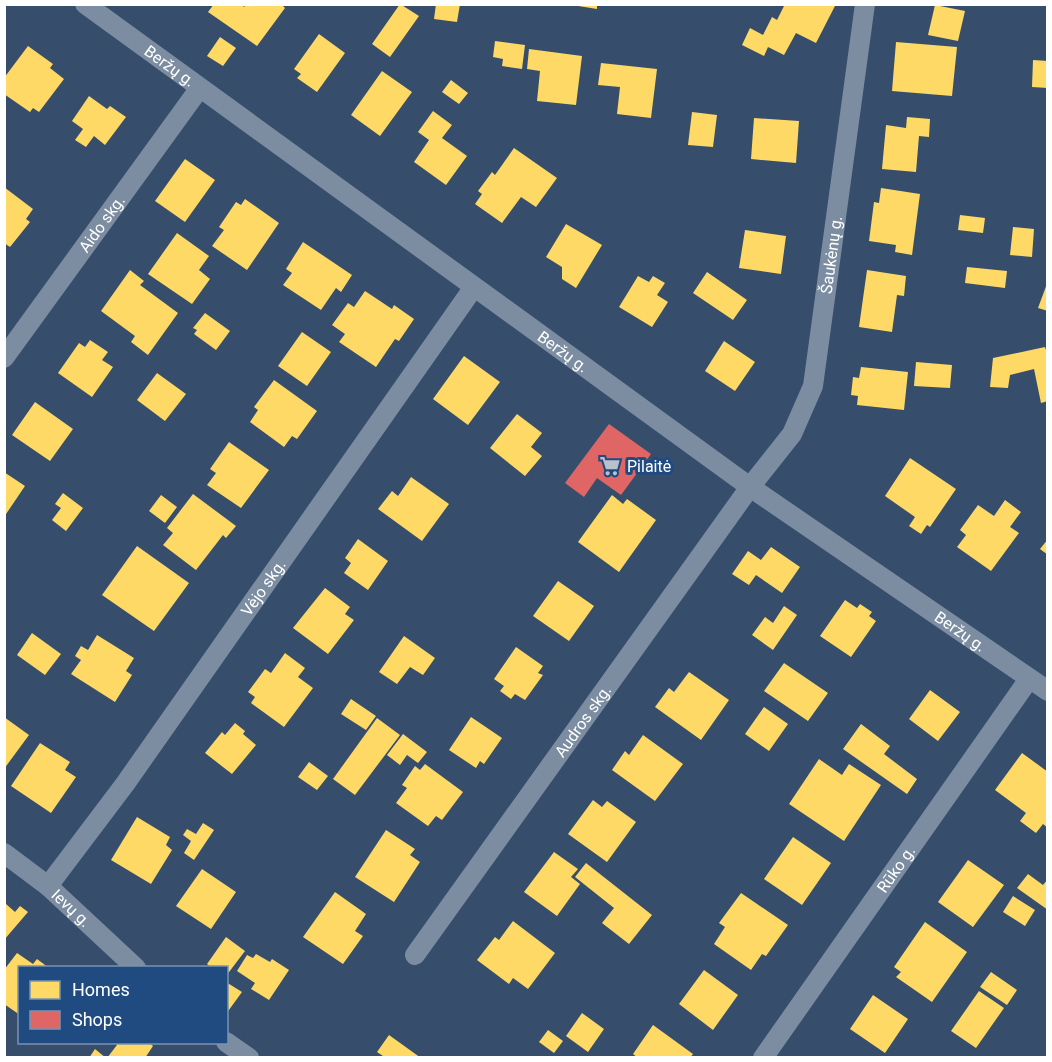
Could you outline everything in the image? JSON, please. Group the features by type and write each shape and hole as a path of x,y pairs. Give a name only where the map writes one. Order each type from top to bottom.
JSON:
{"street":[{"name":"Beržų g.","path":"85,4 750,487 1047,691"},
{"name":"Šaukėnų g.","path":"750,487 792,434 813,386 865,4"},
{"name":"Aido skg.","path":"4,358 200,89"},
{"name":"Vėjo skg.","path":"48,886 125,784 474,287"},
{"name":"Audros skg.","path":"415,955 750,487"},
{"name":"Rūko g.","path":"763,1058 1029,679"},
{"name":"Ievų g.","path":"4,853 48,886 134,966"},
{"path":"228,1043 249,1058"}],"building: Homes":[{"path":"214,4 241,4 244,7 246,4 281,4 285,8 257,46 208,12"},
{"path":"400,4 419,16 390,57 372,44"},
{"path":"436,4 460,4 457,22 434,19"},
{"path":"785,4 836,4 816,43 796,33 784,55 768,47 764,56 742,45 750,28 763,35 772,17 777,20"},
{"path":"572,5 597,5 597,9"},
{"path":"935,5 965,11 958,41 928,35"},
{"path":"319,34 345,53 317,92 297,78 301,74 294,69"},
{"path":"220,37 236,48 223,66 207,56"},
{"path":"495,41 525,45 522,69 502,66 503,59 493,57"},
{"path":"896,42 957,47 952,96 892,91"},
{"path":"28,46 53,64 50,68 64,79 39,112 33,108 30,112 4,94 4,78"},
{"path":"529,49 582,56 576,105 537,101 540,71 527,69"},
{"path":"1033,60 1048,61 1048,88 1032,87"},
{"path":"601,63 657,69 651,118 617,114 620,87 598,85"},
{"path":"382,71 412,92 380,136 351,115"},
{"path":"451,80 468,93 459,104 442,92"},
{"path":"89,96 107,109 110,106 126,117 105,145 94,136 86,147 75,140 83,129 72,121"},
{"path":"433,111 452,125 442,138 467,156 446,185 414,162 429,140 418,132"},
{"path":"692,112 717,115 713,147 688,145"},
{"path":"907,117 930,119 929,137 919,136 916,172 882,169 886,125 906,128"},
{"path":"754,118 799,121 796,163 751,159"},
{"path":"514,148 557,178 536,207 521,197 502,223 475,204 482,194 478,191 492,172 495,175"},
{"path":"185,159 215,180 185,222 155,201"},
{"path":"4,187 33,209 26,219 30,222 10,247 4,243"},
{"path":"881,188 920,194 912,255 895,252 896,245 869,241 874,202 879,203"},
{"path":"245,199 279,223 247,270 212,246 224,230 219,227 236,202 241,205"},
{"path":"960,215 985,218 983,233 958,230"},
{"path":"566,224 602,245 576,288 562,279 562,267 546,257"},
{"path":"1013,227 1034,229 1032,257 1010,255"},
{"path":"745,230 786,236 781,274 739,268"},
{"path":"177,233 209,256 199,270 210,279 192,304 148,274"},
{"path":"303,242 352,275 341,292 336,288 321,310 283,285 292,273 286,269"},
{"path":"967,267 1007,271 1005,288 965,283"},
{"path":"130,270 144,281 140,285 178,313 148,355 131,342 135,336 101,311"},
{"path":"867,270 906,276 904,296 897,295 892,332 859,327"},
{"path":"707,272 747,300 733,320 693,293"},
{"path":"638,276 649,282 653,276 665,283 657,295 668,302 652,327 619,307"},
{"path":"1048,281 1048,311 1038,308"},
{"path":"365,291 392,309 394,305 414,319 399,341 395,339 376,367 339,342 345,334 332,325 348,303 354,307"},
{"path":"205,313 230,331 216,350 194,334 197,330 193,328"},
{"path":"302,332 331,352 307,386 278,366"},
{"path":"90,340 108,352 102,360 113,367 92,397 58,373 79,343 85,347"},
{"path":"724,341 755,362 735,391 705,371"},
{"path":"1045,347 1048,356 1048,401 1041,403 1034,369 1010,375 1008,388 990,387 993,358"},
{"path":"464,356 500,382 468,425 433,399"},
{"path":"916,362 952,365 950,388 914,386"},
{"path":"861,367 908,372 904,410 857,405 858,396 851,395 853,377 859,378"},
{"path":"157,373 186,394 165,421 137,400"},
{"path":"274,380 317,411 297,439 292,436 284,447 250,422 258,410 254,407"},
{"path":"35,402 73,429 50,461 12,435"},
{"path":"517,414 542,433 531,447 542,456 525,476 490,448"},
{"path":"229,442 269,470 241,508 207,485 216,473 210,469"},
{"path":"910,458 956,489 930,527 927,525 921,534 909,526 915,517 885,496"},
{"path":"4,472 25,486 4,517"},
{"path":"411,477 449,504 422,541 378,509 392,491 398,496"},
{"path":"63,493 83,508 66,531 52,520 61,508 55,504"},
{"path":"193,494 236,526 226,538 223,535 196,570 163,545 173,533 167,528"},
{"path":"161,495 177,507 165,523 149,511"},
{"path":"612,495 623,504 627,499 656,520 619,572 578,542"},
{"path":"1005,500 1021,512 1010,527 1019,533 991,571 957,547 966,535 960,530 978,505 994,516"},
{"path":"358,539 388,561 368,590 344,573 351,563 345,558"},
{"path":"1048,539 1048,555 1040,549"},
{"path":"137,546 189,583 154,631 102,595"},
{"path":"771,547 800,567 782,593 756,575 749,585 732,574 748,551 761,560"},
{"path":"558,581 594,606 569,641 533,616"},
{"path":"325,588 350,607 345,614 354,620 328,654 293,628"},
{"path":"845,600 857,608 860,604 872,612 869,616 876,621 851,657 820,636"},
{"path":"784,606 797,615 773,650 752,635 765,617 773,623"},
{"path":"32,633 61,654 45,675 17,655"},
{"path":"97,635 134,658 126,671 132,675 115,702 71,674 81,660 75,656 81,646 88,650"},
{"path":"404,636 435,658 423,675 410,667 397,684 379,672"},
{"path":"516,647 543,666 538,673 543,675 525,700 515,694 511,699 500,691 504,686 494,679"},
{"path":"285,653 305,668 298,677 313,688 284,727 251,703 255,697 248,692 265,669 271,673"},
{"path":"784,663 828,693 808,721 764,691"},
{"path":"689,672 729,700 701,740 655,707 669,688 674,692"},
{"path":"930,690 960,712 938,741 909,719"},
{"path":"351,699 376,716 366,730 341,714"},
{"path":"764,707 788,724 769,751 745,734"},
{"path":"4,717 29,735 4,769"},
{"path":"471,717 502,738 484,764 480,761 476,768 449,750"},
{"path":"377,718 400,735 355,795 333,779"},
{"path":"235,723 245,731 243,734 256,745 232,774 205,753 222,732 225,735"},
{"path":"861,724 890,746 884,754 917,779 907,794 843,749"},
{"path":"403,734 427,752 418,763 407,755 400,765 387,755"},
{"path":"643,735 683,764 655,801 612,770 625,751 629,755"},
{"path":"40,743 70,762 65,770 76,777 51,813 11,786"},
{"path":"1022,753 1048,772 1048,828 1043,824 1036,833 1020,821 1026,813 995,790"},
{"path":"819,759 842,775 849,764 881,785 844,841 789,804"},
{"path":"309,762 328,776 317,790 298,777"},
{"path":"425,764 463,792 442,820 436,816 428,826 396,803 407,788 402,785 415,766 420,770"},
{"path":"593,800 602,807 607,801 636,822 607,862 568,834"},
{"path":"137,817 170,837 166,845 172,850 151,884 111,860"},
{"path":"203,823 214,830 194,860 184,853 191,841 183,835 187,829 196,834"},
{"path":"386,830 415,849 410,855 420,862 394,902 355,877"},
{"path":"793,837 831,863 802,905 764,879"},
{"path":"554,852 578,869 571,877 580,884 557,916 524,892"},
{"path":"968,860 1004,885 973,927 938,902"},
{"path":"586,863 652,915 629,944 602,923 614,908 575,877"},
{"path":"202,869 236,892 211,929 176,906"},
{"path":"1028,874 1043,885 1048,879 1048,910 1017,888"},
{"path":"335,892 366,914 355,931 363,936 343,964 303,937"},
{"path":"741,893 788,925 766,956 762,954 751,970 714,944 725,927 719,923"},
{"path":"1013,896 1035,910 1025,926 1003,912"},
{"path":"6,904 15,912 20,906 28,912 4,940 4,907"},
{"path":"513,921 555,953 528,989 513,978 509,984 477,960 495,937 499,940"},
{"path":"925,922 967,952 932,1002 896,977 901,972 894,967"},
{"path":"226,937 245,951 228,973 228,966 207,964"},
{"path":"17,953 33,964 37,959 46,966 18,966 18,1014 4,1004 4,970"},
{"path":"256,954 270,962 272,959 289,970 269,1000 251,989 255,983 237,971 247,955 253,958"},
{"path":"704,970 738,995 713,1030 679,1004"},
{"path":"991,972 1017,990 1007,1005 980,987"},
{"path":"228,983 242,992 228,1011"},
{"path":"979,991 1004,1008 976,1048 951,1031"},
{"path":"873,995 908,1019 885,1053 850,1029"},
{"path":"582,1013 604,1029 588,1052 566,1036"},
{"path":"653,1025 693,1054 690,1058 638,1058 633,1054"},
{"path":"548,1030 563,1041 554,1053 539,1042"},
{"path":"389,1035 421,1058 386,1058 377,1052"},
{"path":"150,1044 153,1046 145,1058 107,1058 117,1045"},
{"path":"95,1049 106,1058 89,1058"}],"building: Shops":[{"name":"Pilaitė","path":"609,424 651,454 621,495 597,478 584,497 565,483"}],"place":[{"name":"Pilaitė","path":"610,466"}]}
